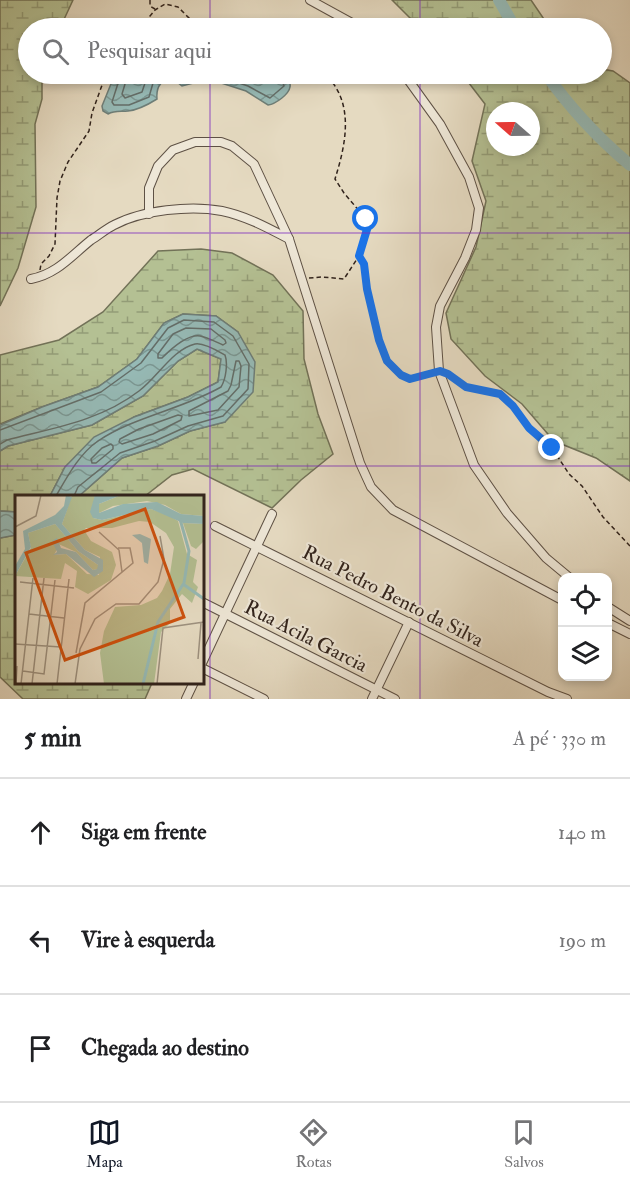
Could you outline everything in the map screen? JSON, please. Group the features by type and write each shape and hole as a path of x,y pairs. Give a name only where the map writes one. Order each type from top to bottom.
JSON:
{"street":[{"path":"310,0 343,18"},
{"path":"411,84 440,124 470,177 479,208 476,230 465,258 440,306 436,327 440,371 474,465 507,513 546,558 564,573"},
{"path":"149,214 149,188 158,166 173,150 195,142 221,142 232,146 254,164 289,239 360,463 371,487 393,510 558,598"},
{"path":"31,279 59,269 89,242 114,225 149,214 189,208 221,211 256,222 289,239"},
{"path":"204,659 272,514"},
{"name":"Rua Pedro Bento da Silva","path":"215,526 555,697 567,699"},
{"name":"Rua Acila Garcia","path":"204,603 395,699"},
{"path":"612,610 630,621"},
{"path":"372,699 409,622"},
{"path":"612,625 630,634"},
{"path":"204,669 264,699"},
{"path":"186,699 193,684"}],"path":[{"path":"150,0 150,6 155,10"},
{"path":"148,18 155,10 165,4 178,6 189,18"},
{"path":"39,277 41,264 49,256 55,244 60,181 68,162 89,131 92,113 102,84"},
{"path":"302,279 322,276 344,279 359,256 368,226 366,219 344,193 335,178 346,128 342,106 333,84"},
{"path":"359,256 364,264 367,289 379,340 387,361 401,375 410,379 440,371 466,387 500,394 513,406 529,428 552,448 560,462 582,486 603,517 630,546"}],"green space":[{"path":"0,0 73,0 65,18 18,18 18,84 42,84 42,99 35,124 36,207 18,268 0,306"},
{"path":"392,0 531,0 543,18 410,18"},
{"path":"612,71 630,83 630,481 596,458 554,441 522,404 485,376 451,339 446,313 476,247 486,201 472,161 485,104 470,84 612,84"},
{"path":"201,249 232,253 273,275 303,311 304,359 318,414 333,454 272,508 193,469 172,475 146,495 80,495 122,458 158,446 190,431 225,422 238,332 216,316 183,314 164,323 137,359 98,387 0,424 0,355 59,340 103,312 158,251"},
{"path":"197,349 221,359 218,382 188,397 134,417 65,467 51,495 15,495 15,512 0,511 0,451 8,446 92,425 143,396 178,361"},
{"path":"15,535 15,684 152,684 145,699 23,699 0,677 0,538"}],"water":[{"path":"111,84 161,84 157,91 157,99 136,109 108,114 103,111 102,106"},
{"path":"224,84 290,85 285,96 268,105 246,91"},
{"path":"183,314 216,316 238,332 255,362 253,392 225,422 190,431 158,446 122,458 80,495 51,495 65,467 94,437 134,417 188,397 218,382 221,359 197,349 178,361 143,396 92,425 8,446 0,451 0,425 98,387 137,359 164,323"},
{"path":"0,511 15,512 15,535 0,538"}],"waterway":[{"path":"499,0 509,18"},
{"path":"554,84 585,122 630,165"}],"route":[{"path":"366,219 368,226 359,256 364,264 367,289 379,340 387,361 401,375 410,379 440,371 466,387 500,394 513,406 529,428 552,448"}]}
